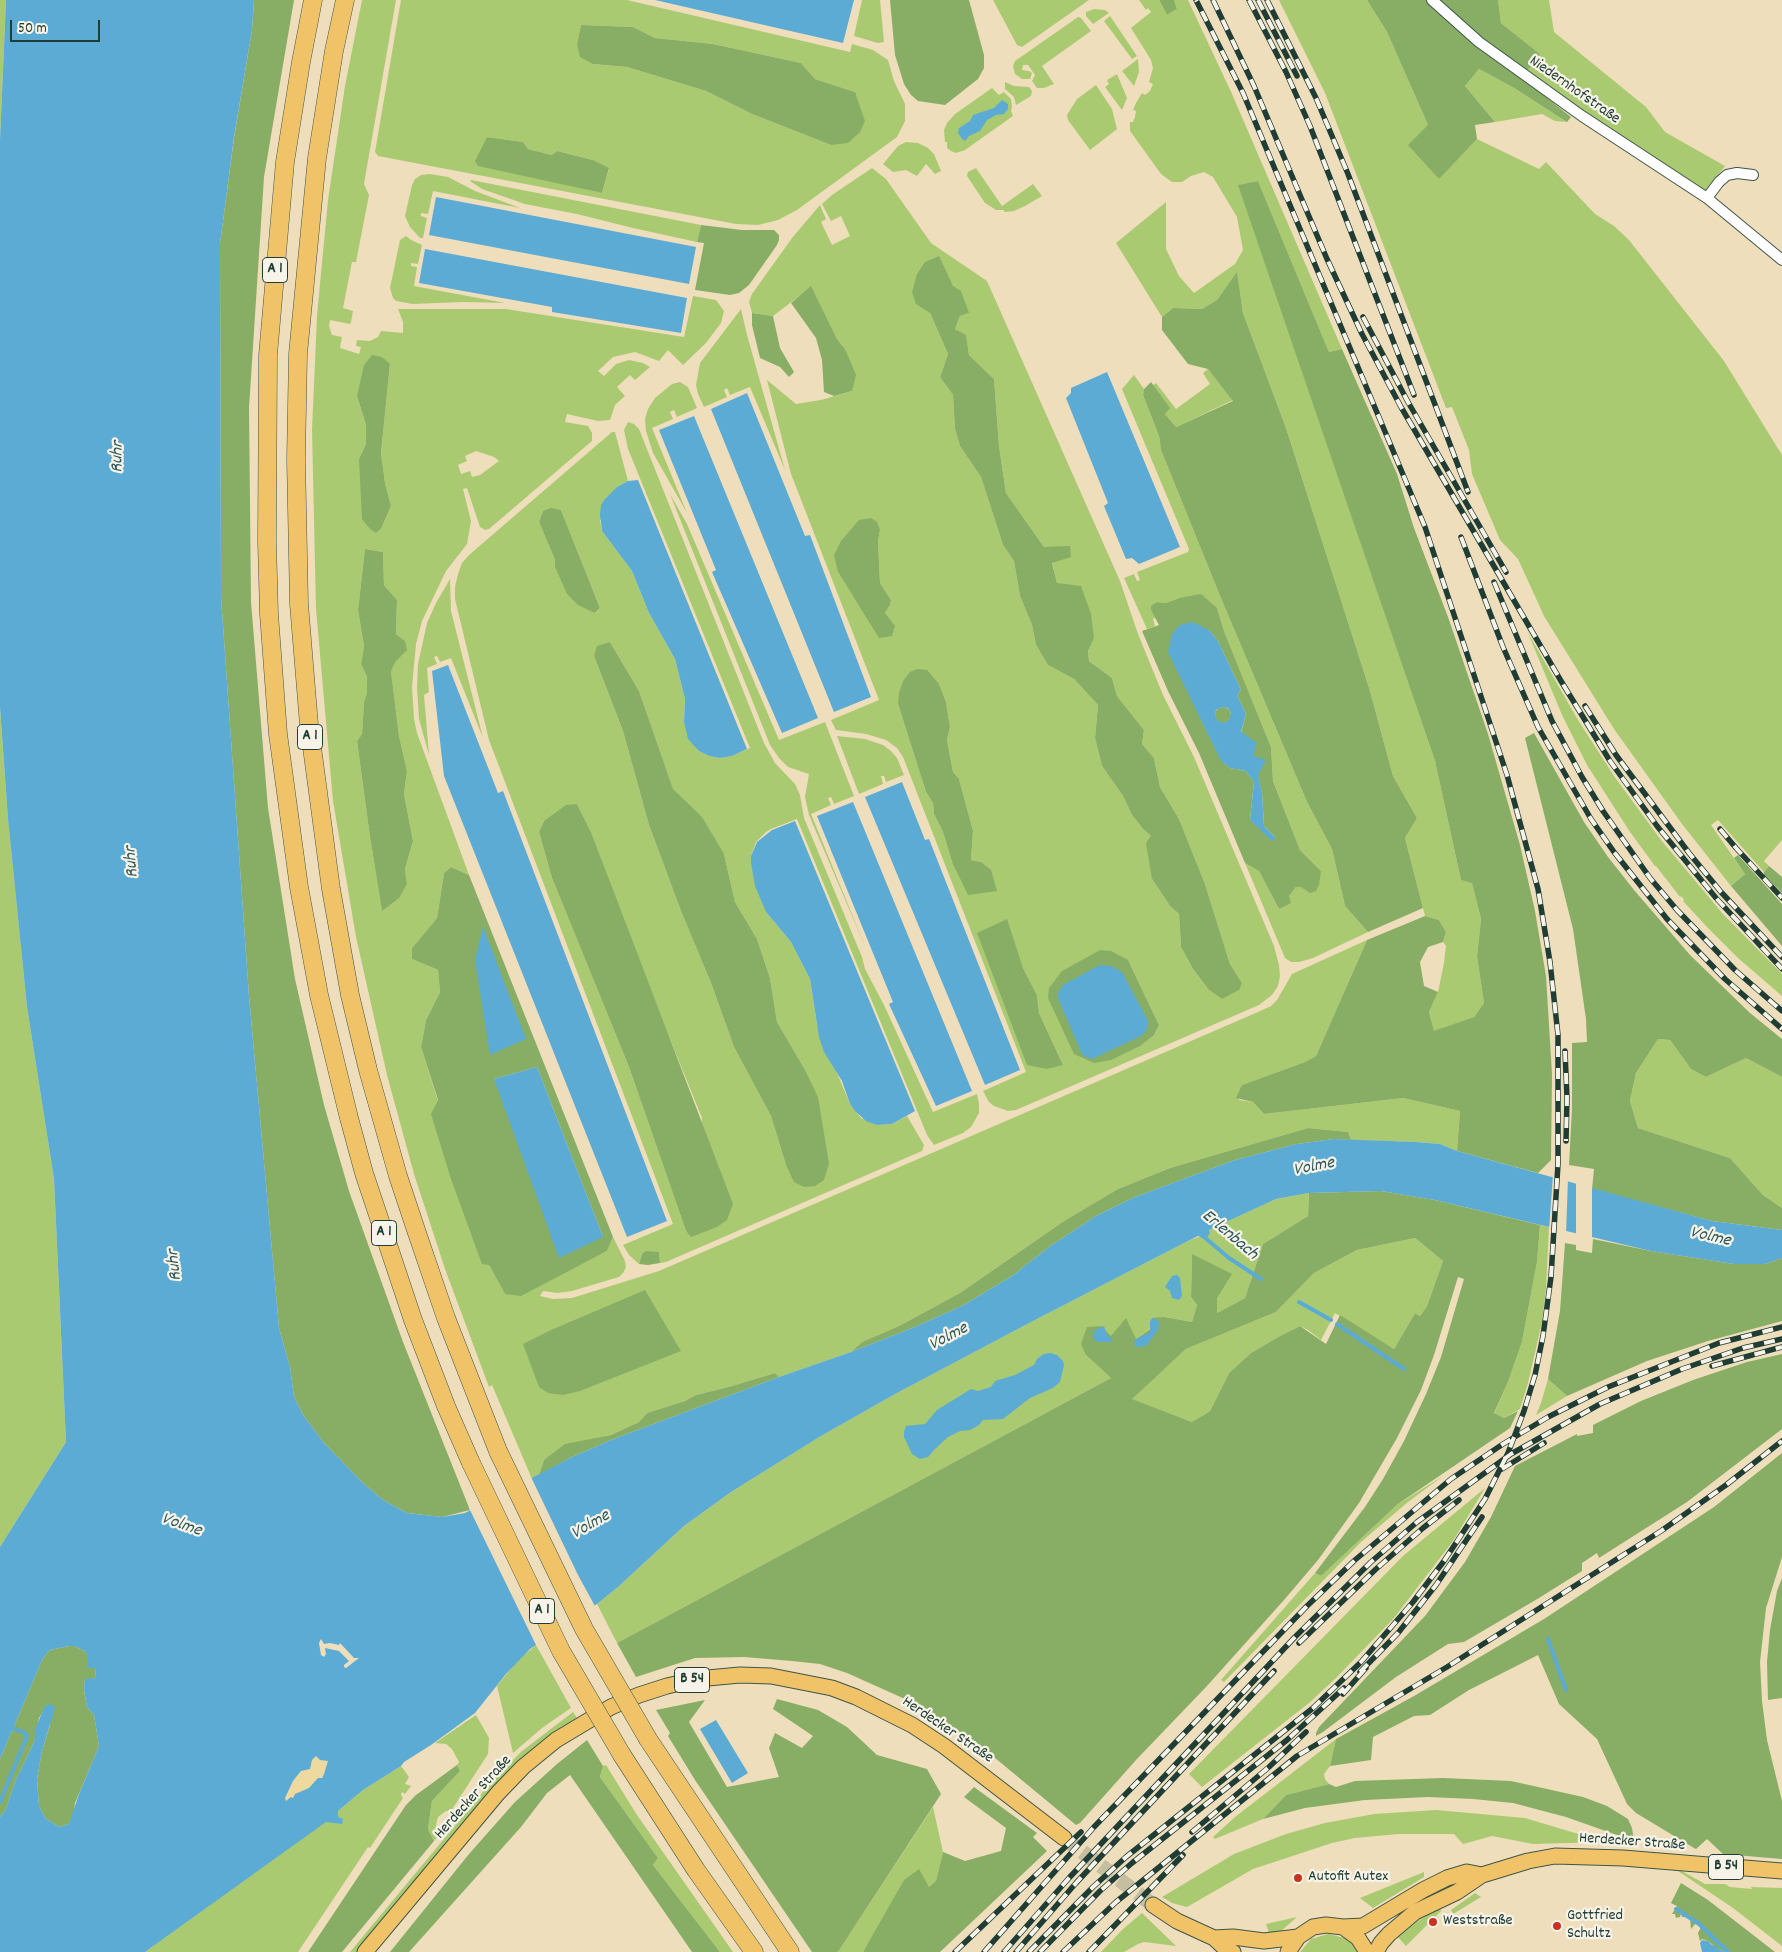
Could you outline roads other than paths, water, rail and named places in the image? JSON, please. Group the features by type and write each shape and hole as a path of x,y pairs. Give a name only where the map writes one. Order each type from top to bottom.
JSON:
{"highway":[{"name":"A 1","path":"313,0 285,162 268,355 266,464 269,614 278,734 299,887 319,996 364,1172 413,1320 446,1406 471,1463 561,1651 622,1755 696,1870 754,1952"},
{"name":"A 1","path":"345,0 334,51 317,158 298,354 296,459 298,604 309,725 331,889 350,995 368,1070 398,1176 446,1318 498,1451 584,1629 648,1739 790,1952"}],"main road":[{"name":"Herdecker Straße","path":"366,1952 498,1793 523,1767 556,1740 611,1707 667,1686 697,1680 740,1675 771,1676 808,1683 856,1697 912,1725 944,1746 1064,1838"},
{"name":"Herdecker Straße","path":"1376,1952 1381,1942 1415,1912 1457,1892 1482,1875 1528,1861 1556,1856 1623,1858 1782,1871"},
{"name":"Herdecker Straße","path":"1288,1952 1298,1937 1309,1929 1319,1926 1333,1925 1343,1927 1370,1924 1423,1890 1447,1878 1467,1872 1482,1875"},
{"name":"Herdecker Straße","path":"1153,1905 1177,1921 1214,1938 1227,1950 1233,1952"},
{"path":"1343,1927 1358,1938 1367,1952"},
{"name":"Herdecker Straße","path":"1214,1938 1232,1937 1264,1941 1298,1937"}],"street":[{"name":"Niedernhofstraße","path":"1432,0 1479,42 1574,111 1707,198 1782,260"},
{"path":"1707,198 1727,175 1737,173 1753,175"}],"water":[{"path":"6,0 254,0 252,30 234,137 220,244 221,597 249,996 279,1328 290,1367 294,1397 303,1415 324,1443 363,1483 383,1500 407,1513 442,1517 465,1513 570,1458 611,1440 851,1352 964,1305 1012,1276 1049,1247 1096,1216 1135,1197 1235,1160 1297,1144 1334,1139 1440,1144 1457,1151 1712,1221 1782,1230 1782,1258 1765,1264 1734,1264 1651,1251 1435,1200 1381,1191 1309,1193 1276,1199 1209,1230 1210,1233 1206,1239 1198,1236 897,1393 821,1436 731,1492 684,1526 597,1604 530,1649 506,1674 475,1713 404,1762 401,1766 363,1790 338,1811 338,1817 343,1819 342,1824 326,1822 145,1952 0,1952 0,1817 6,1809 15,1782 34,1742 36,1727 44,1708 48,1704 55,1708 42,1751 37,1779 39,1806 46,1819 60,1827 69,1824 99,1746 94,1715 87,1707 84,1690 85,1679 96,1678 95,1668 88,1668 88,1657 85,1651 69,1646 50,1650 43,1658 0,1759 0,1547 66,1442 54,1179 27,1007 8,819 0,707 0,140","holes":["321,1639 324,1644 339,1645 340,1643 354,1658 359,1658 346,1668 344,1665 349,1661 339,1651 325,1648 326,1654 324,1657 321,1655 319,1643","316,1756 320,1760 328,1761 322,1778 318,1778 309,1788 295,1794 293,1798 291,1797 286,1801 285,1798 293,1781 301,1771 310,1769 312,1760"]},
{"path":"655,0 854,0 843,43"},
{"path":"1002,100 1008,104 1008,109 1004,114 996,115 987,120 980,131 969,136 965,141 962,139 958,133 959,128 970,121 973,115 994,108"},
{"path":"436,197 696,247 689,284 429,235"},
{"path":"425,249 687,298 681,333 552,312 552,307 419,283"},
{"path":"1107,372 1180,547 1139,564 1132,558 1126,559 1104,506 1108,503 1066,398 1071,393 1071,388"},
{"path":"747,393 805,536 810,535 871,697 834,712 711,409"},
{"path":"694,416 818,718 782,733 712,572 716,570 659,430"},
{"path":"638,480 747,749 732,756 720,758 709,756 699,751 688,739 684,722 685,699 675,659 649,613 632,571 602,531 600,515 601,505 605,499 617,487 628,481"},
{"path":"1192,622 1209,630 1218,641 1241,690 1237,695 1246,714 1241,732 1257,743 1253,756 1266,760 1258,775 1262,793 1264,826 1276,838 1272,841 1250,820 1254,782 1246,771 1230,768 1221,761 1168,652 1172,634 1180,625","holes":["1222,707 1228,708 1231,713 1229,720 1224,723 1218,721 1215,716 1216,710"]},
{"path":"448,665 498,793 503,791 667,1221 627,1237 444,776 432,671"},
{"path":"902,782 925,840 929,839 1020,1070 985,1085 865,797"},
{"path":"853,802 972,1091 936,1106 889,1004 893,1002 817,816"},
{"path":"795,821 915,1111 892,1124 877,1125 866,1121 850,1104 842,1081 824,1052 819,1037 810,979 791,942 766,912 755,886 751,856 757,842 772,830"},
{"path":"483,927 526,1039 490,1055 475,960"},
{"path":"1100,965 1111,966 1122,972 1148,1021 1147,1030 1141,1036 1092,1059 1085,1057 1081,1052 1058,998 1058,993 1063,985"},
{"path":"537,1067 603,1237 559,1258 494,1079"},
{"path":"1177,1275 1180,1278 1182,1296 1179,1300 1172,1298 1170,1291 1165,1287 1172,1276"},
{"path":"1152,1318 1159,1323 1158,1330 1146,1346 1136,1347 1134,1344 1136,1339 1150,1332"},
{"path":"1104,1326 1107,1335 1113,1340 1110,1342 1097,1342 1093,1337 1094,1331"},
{"path":"1044,1354 1057,1355 1064,1365 1060,1382 1053,1388 1030,1398 1003,1419 983,1420 979,1425 970,1430 960,1431 948,1437 928,1457 920,1459 912,1454 904,1437 906,1426 925,1424 937,1410 971,1389 978,1391 991,1387 995,1381 1015,1375 1034,1365 1037,1359"},
{"path":"716,1720 748,1773 732,1783 700,1729"},
{"path":"1702,1940 1708,1941 1719,1950 1726,1952 1702,1952 1700,1943"}],"waterway":[{"name":"Erlenbach","path":"1203,1236 1229,1258 1261,1279"},
{"name":"Erlenbach","path":"1299,1302 1331,1320"},
{"name":"Erlenbach","path":"1337,1324 1404,1369"},
{"name":"Erlenbach","path":"1548,1639 1566,1690"},
{"path":"0,1802 27,1736 25,1733 13,1728"},
{"name":"Erlenbach","path":"1676,1909 1698,1923 1728,1952"}],"tunnel":[{"path":"1064,1838 1153,1905"}],"railway":[{"path":"1029,1952 1093,1887 1126,1857 1313,1708 1361,1662 1413,1602 1444,1561 1485,1499 1508,1453 1535,1375 1543,1336 1551,1277 1558,1164 1558,1035 1550,962 1538,889 1507,775 1425,527 1243,93 1196,0"},
{"path":"1213,0 1254,86 1327,259 1362,334 1401,407 1561,681 1610,761 1657,826 1716,898 1782,969"},
{"path":"1249,0 1286,72 1310,126 1414,395"},
{"path":"1258,0 1297,76"},
{"path":"1267,0 1316,98 1348,174 1468,492"},
{"path":"1363,317 1408,402 1506,572"},
{"path":"1461,537 1503,647 1538,727 1591,819 1614,852 1667,919 1725,979 1782,1029"},
{"path":"1494,582 1552,721 1582,777 1603,811 1650,878 1677,910 1735,970 1782,1011"},
{"path":"1585,706 1616,755 1689,853 1721,892 1782,957"},
{"path":"1720,829 1782,898"},
{"path":"1565,1051 1566,1141"},
{"path":"984,1952 1094,1827 1307,1606 1355,1560 1451,1479 1548,1417 1608,1387 1719,1343 1782,1327"},
{"path":"1004,1952 1069,1878 1295,1637 1371,1562 1417,1522 1511,1454 1600,1404 1682,1369 1743,1348 1782,1339"},
{"path":"1712,1366 1782,1347"},
{"path":"1063,1952 1116,1902 1297,1756 1447,1667 1661,1531 1726,1485 1782,1441"},
{"path":"1502,1469 1544,1443"},
{"path":"1299,1643 1376,1569 1459,1500"},
{"path":"1360,1672 1398,1633 1436,1585 1482,1517"},
{"path":"1343,1694 1366,1668"},
{"path":"1016,1952 1076,1883 1274,1671"},
{"path":"1040,1952 1100,1891 1132,1863 1287,1740 1344,1688"},
{"path":"1192,1832 1269,1767 1306,1732"},
{"path":"955,1952 1081,1832"},
{"path":"1089,1952 1183,1855"}],"place":[{"name":"Autofit Autex","path":"1298,1878"},
{"name":"Weststraße","path":"1433,1922"},
{"name":"Gottfried Schultz","path":"1557,1926"}],"water label":[{"name":"Ruhr","path":"119,457"},
{"name":"Ruhr","path":"133,862"},
{"name":"Volme","path":"1314,1168"},
{"name":"Volme","path":"1710,1238"},
{"name":"Ruhr","path":"176,1265"},
{"name":"Volme","path":"949,1338"},
{"name":"Volme","path":"181,1526"},
{"name":"Volme","path":"591,1526"}]}
